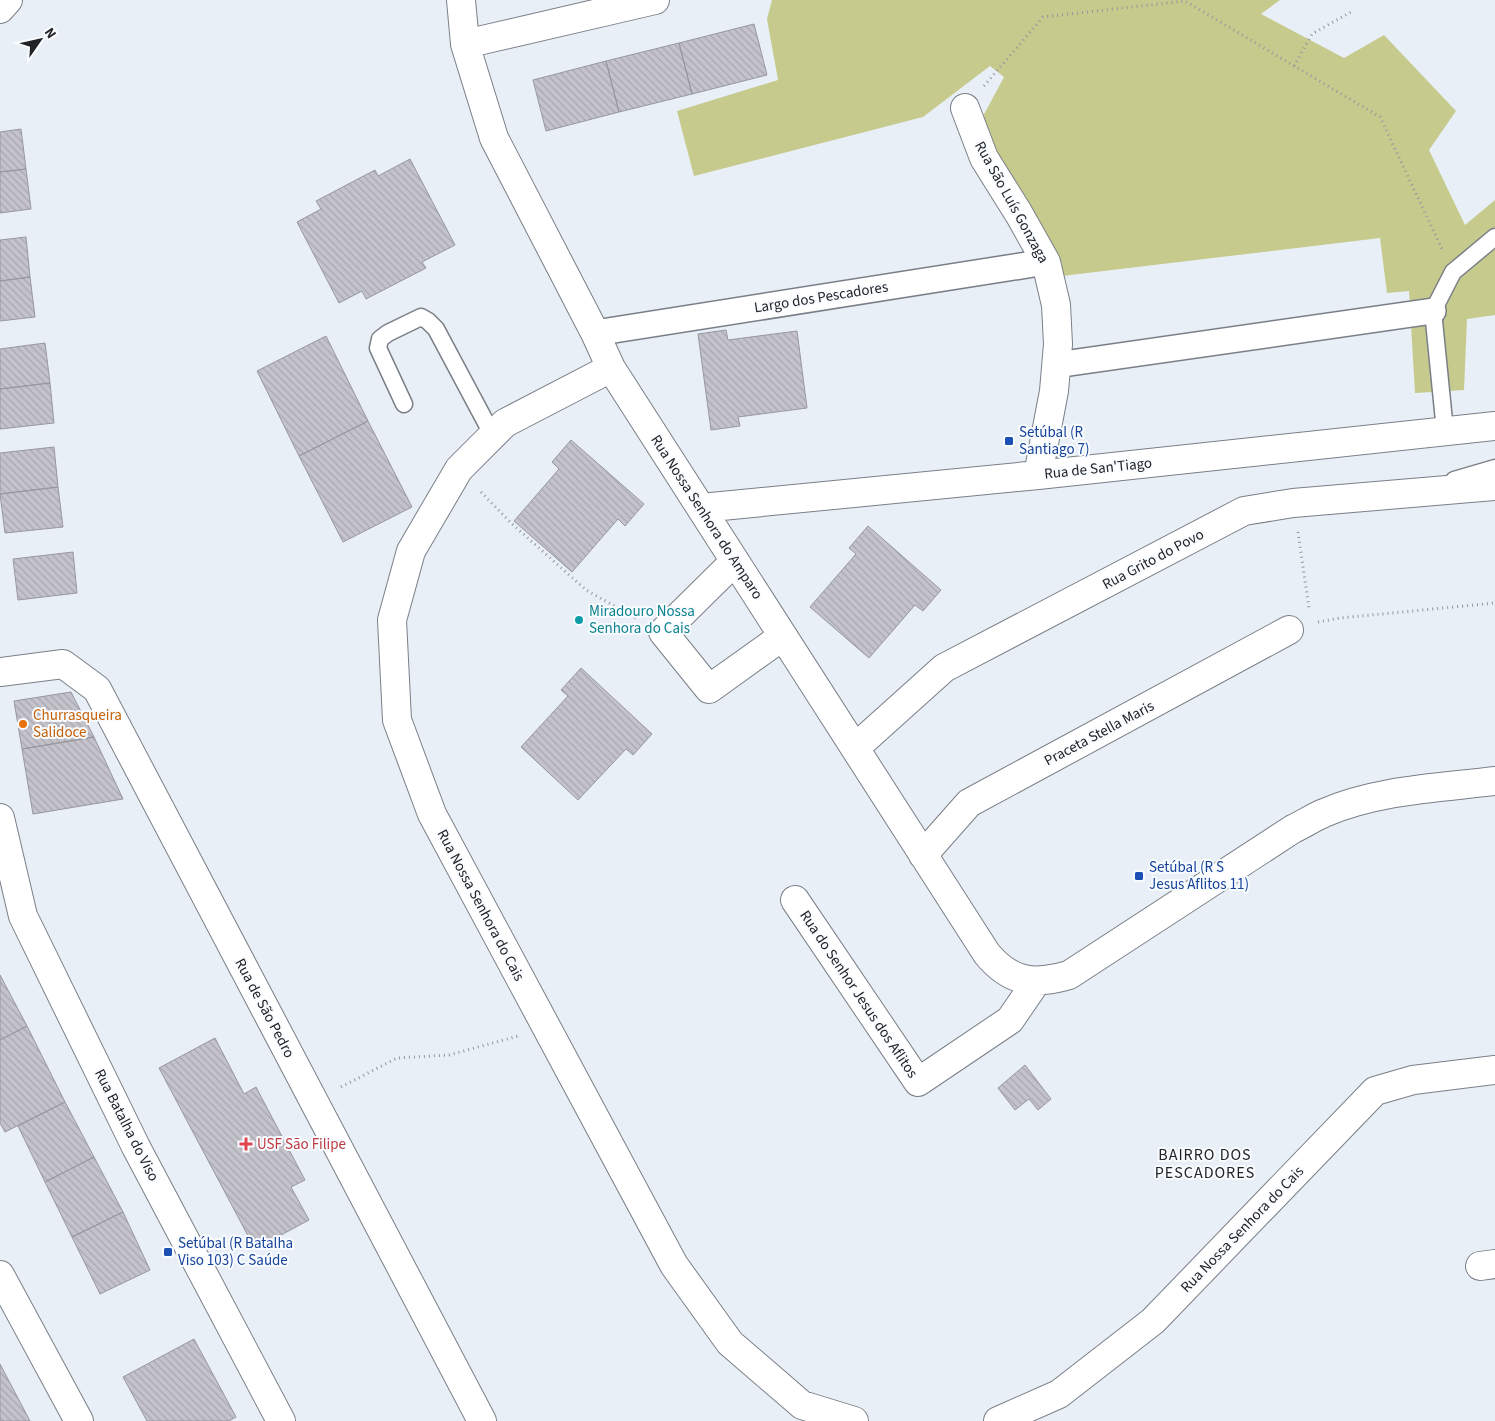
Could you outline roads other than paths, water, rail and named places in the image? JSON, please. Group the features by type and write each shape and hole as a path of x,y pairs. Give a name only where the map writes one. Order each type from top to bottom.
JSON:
{"street":[{"path":"0,9 8,0"},
{"name":"Rua Nossa Senhora do Amparo","path":"461,0 465,44 494,138 595,333 611,368 987,954 997,966 1011,975 1036,982"},
{"path":"465,44 655,0"},
{"name":"Rua São Luís Gonzaga","path":"965,108 984,158 1020,214 1046,262 1056,305 1058,344 1054,391 1038,474"},
{"name":"Largo dos Pescadores","path":"595,333 1046,262"},
{"path":"1056,365 1433,312"},
{"name":"Rua Nossa Senhora do Cais","path":"611,368 505,422 459,469 411,551 392,620 397,720 432,814 674,1264 730,1343 802,1405 854,1421"},
{"name":"Rua de San'Tiago","path":"701,508 1495,426"},
{"name":"Rua Grito do Povo","path":"855,748 944,668 1244,511 1293,503 1495,486"},
{"path":"735,561 663,632 709,689 783,636"},
{"name":"Praceta Stella Maris","path":"923,854 969,803 1300,626"},
{"name":"Rua de São Pedro","path":"0,672 62,664 97,689 482,1421"},
{"path":"1036,982 1069,975 1082,968 1294,829 1324,813 1356,802 1389,794 1495,781"},
{"name":"Rua Batalha do Viso","path":"0,818 4,853 23,916 136,1147 281,1421"},
{"name":"Rua do Senhor Jesus dos Aflitos","path":"795,900 918,1082 1010,1020 1036,982"},
{"path":"0,901 23,916"},
{"name":"Rua Nossa Senhora do Cais","path":"998,1421 1059,1394 1153,1321 1375,1091 1413,1080 1495,1070"},
{"path":"0,1275 79,1421"}],"lane":[{"path":"1445,431 1433,312 1453,272 1495,237"},
{"path":"404,404 378,348 380,339 388,333 421,317 428,320 436,329 492,434"},
{"path":"1417,492 1495,468"}],"place":[{"name":"Setúbal (R Santiago 7)","path":"1009,441"},
{"name":"Miradouro Nossa Senhora do Cais","path":"579,620"},
{"name":"Churrasqueira Salidoce","path":"23,724"},
{"name":"Setúbal (R S Jesus Aflitos 11)","path":"1139,876"},
{"name":"USF São Filipe","path":"246,1144"},
{"name":"Setúbal (R Batalha Viso 103) C Saúde","path":"168,1252"}],"district":[{"name":"BAIRRO DOS PESCADORES","path":"1205,1163"}]}
